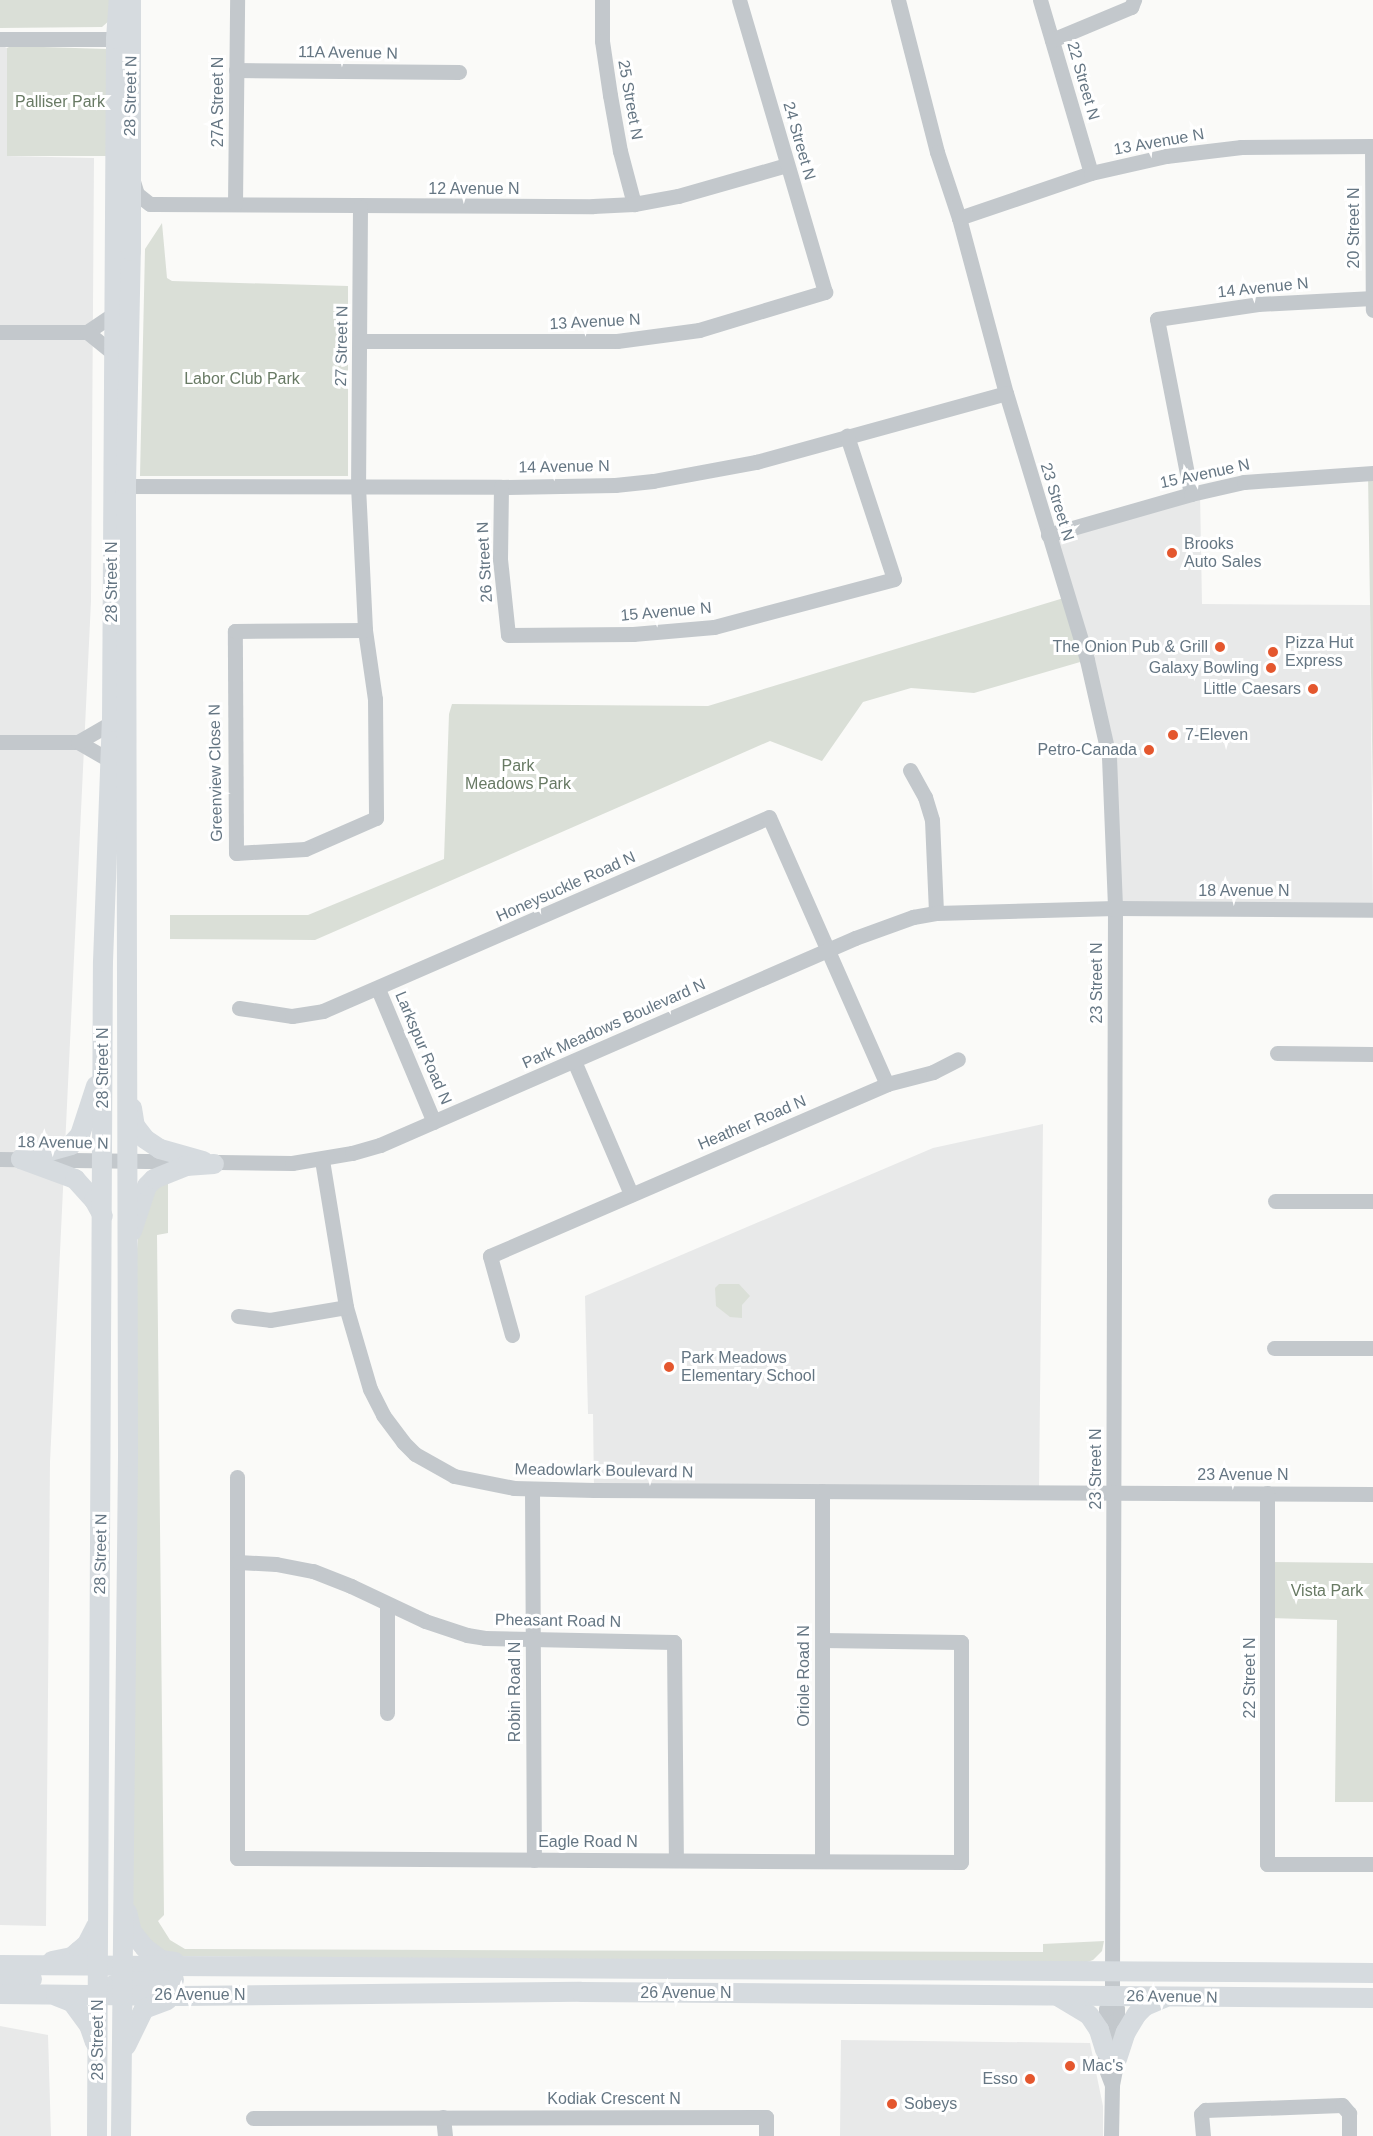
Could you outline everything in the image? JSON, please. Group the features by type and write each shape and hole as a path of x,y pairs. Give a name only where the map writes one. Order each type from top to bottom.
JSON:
{"main road":[{"name":"28 Street N","path":"119,0 124,39 131,251 119,485 103,962 98,1923 121,2057 121,2128"},
{"name":"28 Street N","path":"97,2136 98,2050 122,1890 128,1343 119,485 114,354 124,39 131,0"},
{"path":"103,962 110,998 111,1077 117,1148 126,1163"},
{"path":"21,1159 71,1145 80,1135 92,1105 102,1057"},
{"path":"126,1077 135,1126 145,1139 160,1149 214,1164"},
{"path":"21,1159 82,1184 102,1216"},
{"path":"103,1161 111,1175 114,1191 115,1238 128,1343"},
{"path":"126,1253 136,1212 147,1186 154,1179 186,1166 214,1164"},
{"path":"99,1809 107,1886 110,2079 121,2128"},
{"path":"122,1890 132,1932 145,1948 160,1960 216,1967"},
{"path":"33,1966 72,1957 87,1944 98,1923"},
{"name":"26 Avenue N","path":"0,1965 33,1966 180,1996 581,1992 1373,1998"},
{"name":"26 Avenue N","path":"0,1994 54,1995 109,1981 216,1967 1373,1973"},
{"path":"0,1979 109,1981 215,1979 360,1968"},
{"path":"903,1995 937,1986 963,1984 1095,1982 1106,1979 1113,1971"},
{"path":"1112,1996 1137,1984 1254,1979 1287,1972"},
{"path":"54,1995 72,2002 89,2025 98,2050"},
{"path":"121,2057 144,2009 180,1996"},
{"path":"1057,1996 1089,2015 1111,2055"},
{"path":"1111,2055 1137,2014 1145,2006 1166,1997"}],"street":[{"name":"27A Street N","path":"235,204 237,0"},
{"name":"25 Street N","path":"602,0 602,41 610,95 620,150 634,204"},
{"name":"24 Street N","path":"738,0 825,292"},
{"name":"23 Street N","path":"898,0 937,152 959,218 1006,393 1087,660 1106,736 1111,780 1115,908 1112,1996 1117,2009 1111,2055 1111,2136"},
{"name":"22 Street N","path":"1040,0 1090,173"},
{"path":"1052,40 1131,7 1134,0"},
{"path":"0,39 124,39"},
{"name":"11A Avenue N","path":"236,70 459,72"},
{"name":"13 Avenue N","path":"959,218 1090,173 1166,156 1241,147 1372,146"},
{"name":"20 Street N","path":"1372,146 1373,310"},
{"name":"12 Avenue N","path":"155,204 360,207 634,204 678,196 787,165"},
{"path":"130,170 137,194 155,204 138,222 131,251"},
{"name":"27 Street N","path":"357,486 360,207"},
{"name":"13 Avenue N","path":"360,342 490,343 637,339 699,330 825,292"},
{"name":"14 Avenue N","path":"1191,494 1157,320 1258,304 1372,298"},
{"path":"0,332 87,332 115,313"},
{"path":"87,332 114,354"},
{"name":"14 Avenue N","path":"119,485 501,487 615,484 689,476 756,462 1006,393"},
{"name":"15 Avenue N","path":"508,635 633,634 714,627 894,579 847,436"},
{"name":"15 Avenue N","path":"1048,535 1191,494 1244,482 1373,473"},
{"name":"Greenview Close N","path":"357,486 364,630 375,700 376,818 305,849 236,853 235,631 364,630"},
{"name":"26 Street N","path":"501,487 500,559 508,635"},
{"path":"78,742 112,722"},
{"path":"0,742 78,742 111,761"},
{"path":"910,770 925,797 932,820 936,913"},
{"name":"Honeysuckle Road N","path":"238,1008 277,1016 308,1015 378,989 769,817 826,950"},
{"name":"18 Avenue N","path":"1115,908 1373,910"},
{"name":"Park Meadows Boulevard N","path":"126,1163 292,1163 322,1160 380,1145 826,950 903,921 936,913 1115,908"},
{"path":"826,950 887,1084"},
{"name":"Larkspur Road N","path":"378,989 434,1122"},
{"path":"1277,1053 1373,1054"},
{"name":"Heather Road N","path":"512,1335 490,1256 887,1084 933,1072 958,1059"},
{"path":"574,1061 631,1194"},
{"name":"18 Avenue N","path":"0,1160 126,1163"},
{"name":"Meadowlark Boulevard N","path":"322,1160 346,1307 375,1399 393,1430 415,1454 435,1467 464,1479 495,1486 532,1489 1114,1492"},
{"path":"1275,1201 1373,1201"},
{"path":"238,1316 270,1320 346,1307"},
{"path":"1274,1348 1373,1348"},
{"name":"Eagle Road N","path":"237,1477 237,1858 961,1862 961,1642 823,1640"},
{"name":"Robin Road N","path":"532,1489 534,1860"},
{"name":"Oriole Road N","path":"822,1491 822,1861"},
{"name":"23 Avenue N","path":"1114,1492 1373,1494"},
{"name":"22 Street N","path":"1267,1493 1267,1864 1373,1864"},
{"name":"Pheasant Road N","path":"238,1562 310,1570 351,1586 425,1621 467,1635 674,1642 676,1860"},
{"path":"387,1604 387,1713"},
{"path":"1203,2136 1201,2114 1205,2110 1342,2105 1349,2112 1349,2136"},
{"name":"Kodiak Crescent N","path":"254,2118 766,2116 766,2136"},
{"path":"443,2117 445,2136"}],"shaded area":[{"path":"0,45 7,48 7,156 94,158 91,601 50,1462 46,1926 0,1925"},
{"path":"1200,492 1202,604 1370,605 1373,910 1115,908 1111,780 1048,535"},
{"path":"1043,1124 1039,1490 594,1490 593,1414 588,1414 585,1296 933,1148"},
{"path":"0,2026 48,2035 51,2136 0,2136"},
{"path":"841,2040 1090,2043 1103,2106 1103,2136 840,2136"}],"green space":[{"path":"0,0 110,0 110,20 102,27 0,28"},
{"name":"Palliser Park","path":"11,46 107,49 112,156 7,156 7,48"},
{"name":"Labor Club Park","path":"162,223 167,278 172,281 348,286 348,476 140,476 145,249"},
{"path":"1368,473 1373,473 1373,806 1370,605"},
{"name":"Park Meadows Park","path":"1067,597 1087,660 974,693 911,688 863,702 822,761 770,741 315,940 170,939 170,915 308,915 444,859 449,714 452,704 708,706"},
{"path":"168,1179 168,1233 157,1235 164,1915 158,1921 170,1940 185,1949 1043,1952 1043,1944 1104,1941 1102,1951 1093,1960 1076,1966 162,1956 135,1931 130,1890 136,1260 139,1227 147,1196"},
{"path":"719,1284 739,1284 750,1296 742,1305 742,1318 730,1317 716,1306 715,1288"},
{"name":"Vista Park","path":"1269,1562 1373,1563 1373,1802 1335,1802 1337,1620 1269,1618"}],"place":[{"name":"Brooks Auto Sales","path":"1172,553"},
{"name":"The Onion Pub & Grill","path":"1220,647"},
{"name":"Pizza Hut Express","path":"1273,652"},
{"name":"Galaxy Bowling","path":"1271,668"},
{"name":"Little Caesars","path":"1313,689"},
{"name":"7-Eleven","path":"1173,735"},
{"name":"Petro-Canada","path":"1149,750"},
{"name":"Park Meadows Elementary School","path":"669,1367"},
{"name":"Mac's","path":"1070,2066"},
{"name":"Esso","path":"1030,2079"},
{"name":"Sobeys","path":"892,2104"}]}
